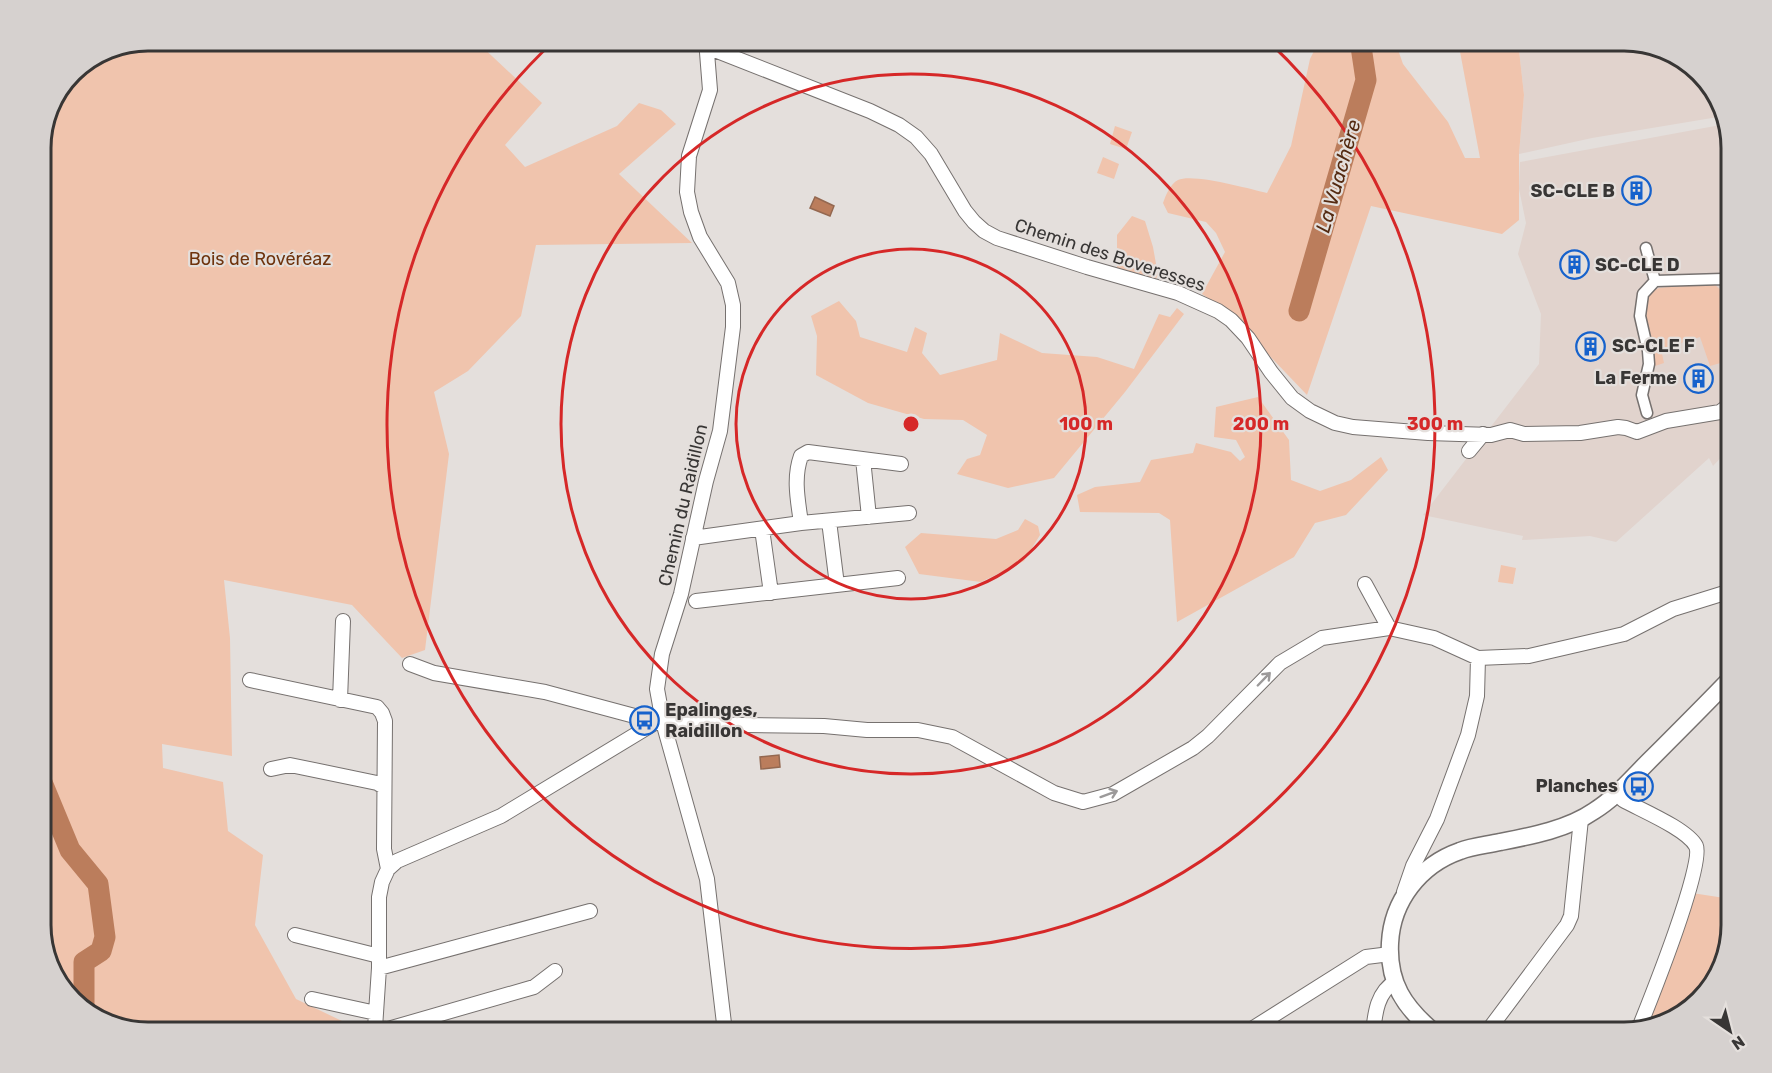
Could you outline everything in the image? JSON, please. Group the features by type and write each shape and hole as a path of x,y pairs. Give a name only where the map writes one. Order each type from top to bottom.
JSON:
{"street":[{"name":"Chemin du Raidillon","path":"707,51 710,90 689,156 687,192 700,237 728,283 734,316 722,420 681,594 662,654 657,689 660,722 707,879 724,1022"},
{"name":"Chemin des Boveresses","path":"723,51 899,125 916,137 932,154 965,211 984,231 998,238 1087,267 1178,293 1218,311 1231,320 1248,338 1292,398 1327,420 1353,427 1428,433 1496,435 1510,430 1524,434 1580,433 1618,427 1639,432 1666,421 1721,411"},
{"path":"1646,248 1655,281"},
{"path":"1647,413 1642,395 1649,364 1640,316 1643,294 1655,281 1721,277"},
{"path":"1469,451 1483,434"},
{"path":"801,523 796,489 801,456 808,452 901,464"},
{"path":"863,459 869,517"},
{"path":"693,538 801,523 909,513"},
{"path":"830,521 837,585"},
{"path":"762,529 771,593"},
{"path":"696,601 898,578"},
{"path":"1365,584 1389,628"},
{"path":"410,664 434,673 545,692 660,722 684,725 804,725 867,730 918,730 952,737 1054,793 1083,802 1113,794 1193,748 1280,663 1322,638 1389,628 1434,638 1478,658 1529,656 1624,634 1672,609 1721,594"},
{"path":"340,699 343,621"},
{"path":"1423,1022 1399,993 1395,982 1390,954 1391,934 1394,917 1413,866 1437,819 1468,735 1477,696 1478,658"},
{"path":"250,680 377,708 382,713 385,721 384,849 388,869"},
{"path":"1403,897 1420,875 1441,859 1461,850 1550,830 1581,819 1595,811 1615,795 1721,688"},
{"path":"375,1022 379,962 379,897 388,869 397,861 501,816 660,722"},
{"path":"271,769 290,765 376,783 384,787"},
{"path":"1623,800 1683,832 1697,850 1694,875 1673,939 1642,1020"},
{"path":"1494,1022 1567,925 1571,916 1581,819"},
{"path":"295,935 379,962 590,911"},
{"path":"1263,1022 1366,957 1390,954"},
{"path":"412,1022 534,987 555,971"},
{"path":"1375,1022 1380,996 1395,982"},
{"path":"312,999 376,1013"}],"shaded area":[{"path":"1519,51 1637,52 1661,58 1693,79 1705,94 1716,117 1592,138 1519,154 1524,95"},
{"path":"1718,125 1721,142 1721,458 1713,466 1709,458 1616,542 1590,536 1522,540 1523,536 1423,515 1539,364 1541,314 1518,254 1526,223 1519,189 1520,162"},
{"path":"815,197 834,206 830,216 810,208"},
{"path":"779,755 780,767 761,769 760,757"}],"green space":[{"name":"Bois de Rovéréaz","path":"148,51 487,51 542,103 505,145 525,167 617,126 639,103 661,110 676,124 619,174 692,243 536,245 521,316 468,371 434,392 449,454 425,650 402,658 352,605 224,580 230,638 232,756 162,744 163,768 223,782 228,831 263,855 255,925 296,999 344,1022 148,1022 123,1019 100,1009 79,994 67,979 56,956 51,931 51,142 54,123 67,94 79,79 94,67 111,58 129,53"},
{"path":"1314,51 1398,51 1403,64 1448,122 1465,158 1480,158 1460,51 1519,51 1524,95 1519,154 1519,220 1502,234 1371,206 1307,395 1227,311 1202,294 1225,252 1216,233 1206,222 1168,213 1163,203 1173,184 1185,178 1222,182 1267,193 1291,146 1310,59"},
{"path":"1115,126 1132,132 1126,149 1110,144"},
{"path":"1103,157 1119,164 1114,179 1097,173"},
{"path":"1132,216 1145,221 1158,275 1154,282 1117,270 1117,235"},
{"path":"1715,285 1721,290 1721,363 1710,366 1700,337 1661,349 1664,363 1655,366 1645,325 1645,308 1649,293 1659,288"},
{"path":"839,301 856,321 860,337 907,352 915,327 927,333 922,353 940,375 997,360 1000,333 1042,353 1097,357 1134,369 1159,314 1170,317 1177,308 1184,314 1125,392 1054,478 1008,488 957,474 967,459 980,455 987,435 963,420 924,419 868,403 816,375 817,336 811,316"},
{"path":"1258,397 1289,440 1291,480 1320,491 1351,480 1381,457 1388,470 1346,515 1315,523 1294,557 1177,622 1170,520 1159,513 1080,512 1077,495 1095,487 1140,482 1151,460 1193,453 1196,443 1231,452 1240,461 1245,457 1236,440 1214,437 1216,407"},
{"path":"1025,519 1038,526 1040,535 1024,561 981,582 919,574 905,547 921,533 996,539 1018,530"},
{"path":"1501,565 1516,568 1513,584 1498,582"},
{"path":"1692,893 1721,897 1718,950 1708,973 1693,994 1683,1002 1661,1015 1644,1020"}],"waterway":[{"name":"La Vuachère","path":"1299,311 1366,80 1362,51"},
{"path":"51,804 70,850 98,884 105,937 101,951 84,962 84,998"}],"place":[{"name":"SC-CLE B","path":"1636,191"},
{"name":"SC-CLE D","path":"1574,265"},
{"name":"SC-CLE F","path":"1591,346"},
{"name":"La Ferme","path":"1698,378"},
{"name":"Epalinges, Raidillon","path":"644,720"},
{"name":"Planches","path":"1639,786"}]}
